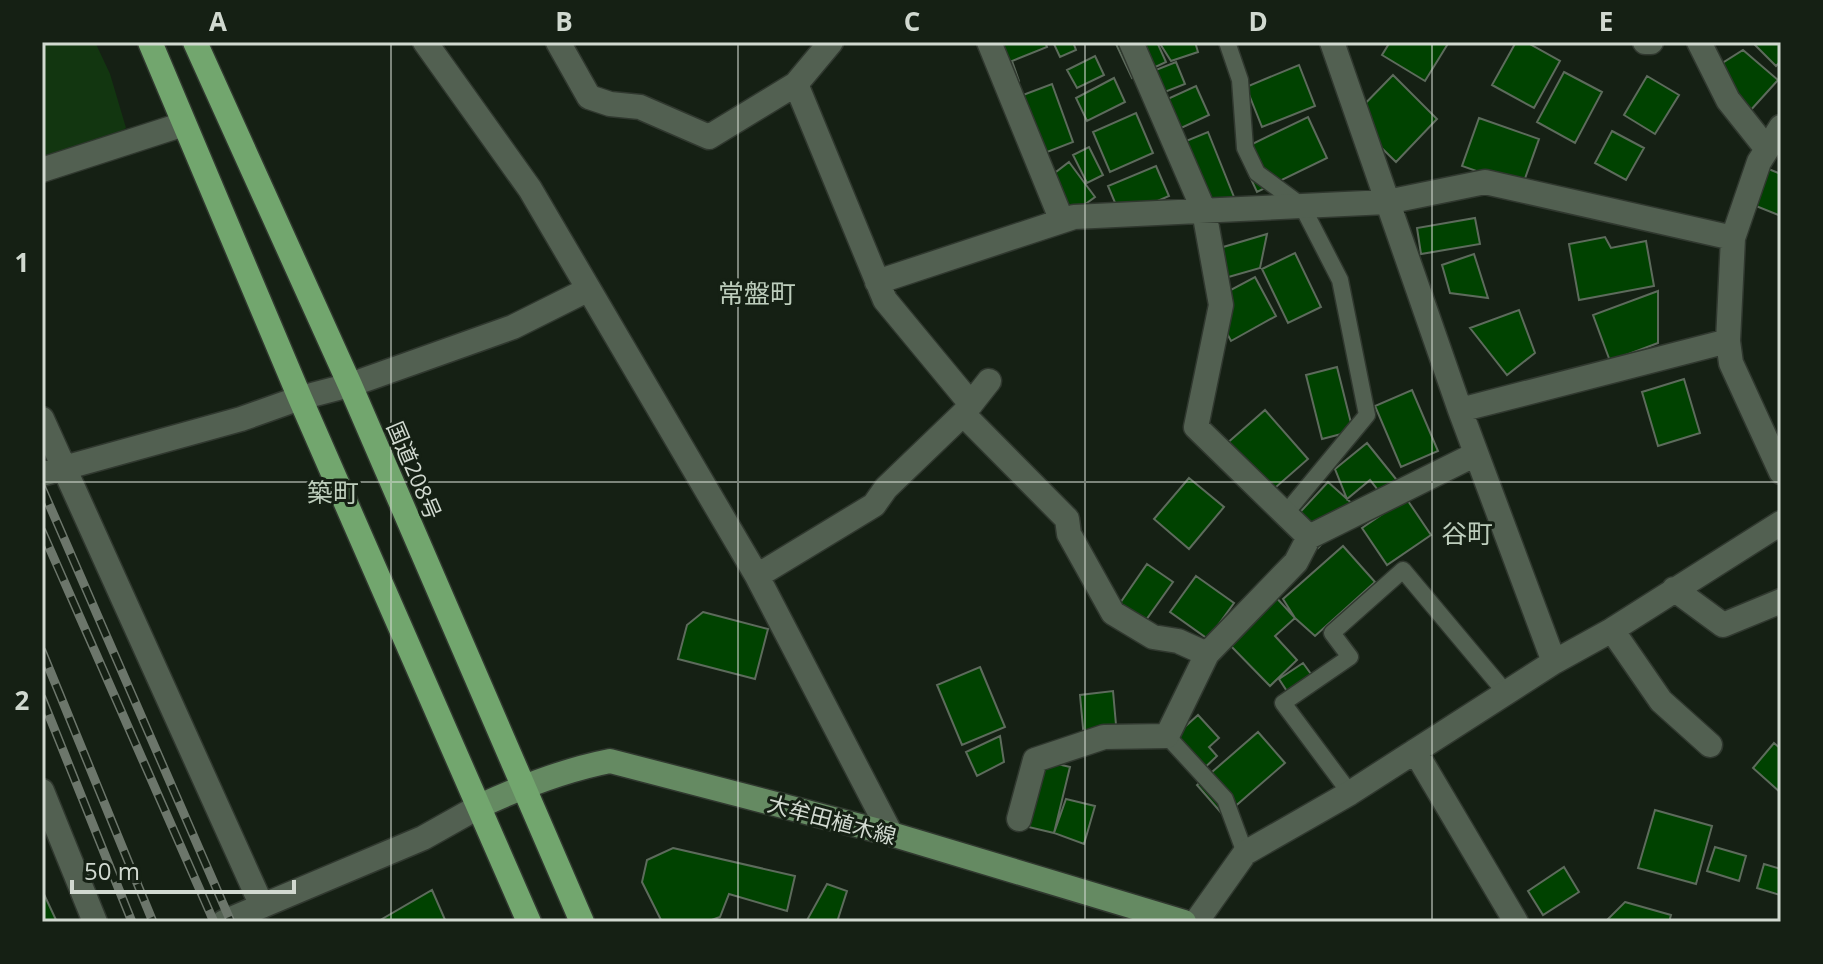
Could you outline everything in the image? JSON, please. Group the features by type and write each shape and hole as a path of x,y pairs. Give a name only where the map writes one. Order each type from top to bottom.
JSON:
{"highway":[{"path":"150,42 300,398 529,922"},
{"name":"国道208号","path":"195,42 350,385 582,922"}],"main road":[{"name":"大牟田植木線","path":"480,806 570,769 610,761 891,834 1184,922"}],"street":[{"path":"425,42 530,189 757,576 891,834"},
{"path":"558,42 589,97 610,104 640,107 709,137 796,84 831,42"},
{"path":"989,42 1062,221"},
{"path":"1131,42 1204,211 1221,305 1196,427 1309,537"},
{"path":"1332,42 1460,410 1554,662"},
{"path":"1645,42 1651,42"},
{"path":"1699,42 1728,100 1767,149"},
{"path":"796,84 885,300 967,409 1067,519 1069,534 1113,613 1153,637 1178,641 1207,654"},
{"path":"42,170 184,124"},
{"path":"1781,127 1759,162 1733,238 1728,341 1731,363 1781,472"},
{"path":"877,282 1074,217 1387,202 1485,182 1733,238"},
{"path":"53,471 350,385 513,327 587,290"},
{"path":"1460,410 1728,341"},
{"path":"757,576 874,505 886,488 967,409 989,381"},
{"path":"42,419 53,471 262,906"},
{"path":"1019,819 1035,760 1104,737 1167,736 1207,654 1296,562 1309,537 1476,454"},
{"path":"1196,922 1245,853 1350,793 1554,662 1612,630 1781,523"},
{"path":"1674,589 1723,625 1781,601"},
{"path":"1612,630 1661,701 1710,745"},
{"path":"1415,751 1516,922"},
{"path":"42,791 95,922"},
{"path":"224,922 423,838 480,806"}],"lane":[{"path":"1227,42 1240,80 1245,148 1257,173 1302,206 1340,280 1367,415 1285,514"},
{"path":"1350,793 1283,703 1350,657 1332,633 1403,570 1506,693"},
{"path":"1167,736 1225,799 1245,853"}],"green space":[{"path":"42,42 95,42 110,74 126,128 111,137 42,159"}],"building":[{"path":"999,42 1045,42 1047,47 1012,61 1019,81 1015,83"},
{"path":"1053,42 1073,42 1076,50 1060,57"},
{"path":"1157,42 1166,62 1132,78 1116,44"},
{"path":"1159,42 1195,42 1198,52 1171,61"},
{"path":"1390,42 1449,42 1425,81 1382,55"},
{"path":"1516,42 1526,42 1560,61 1534,108 1492,85"},
{"path":"1752,42 1781,42 1781,61 1776,66"},
{"path":"1743,50 1778,80 1749,112 1705,74"},
{"path":"1095,56 1104,75 1077,88 1067,70"},
{"path":"1176,62 1185,84 1147,99 1138,77"},
{"path":"1299,65 1315,106 1262,127 1246,87"},
{"path":"1564,72 1602,92 1575,143 1537,122"},
{"path":"1393,75 1437,119 1396,162 1351,118"},
{"path":"1647,76 1679,95 1655,134 1624,115"},
{"path":"1114,78 1125,102 1087,121 1076,98"},
{"path":"1052,84 1073,142 1029,159 1007,101"},
{"path":"1196,86 1209,115 1164,136 1150,107"},
{"path":"1136,113 1153,153 1110,172 1093,132"},
{"path":"1308,117 1327,158 1257,192 1238,151"},
{"path":"1479,118 1539,139 1522,187 1462,166"},
{"path":"1612,131 1644,148 1626,180 1595,163"},
{"path":"1208,132 1234,197 1196,213 1169,148"},
{"path":"1089,147 1103,175 1087,183 1073,155"},
{"path":"1069,162 1095,197 1069,216 1043,182"},
{"path":"1751,162 1781,174 1781,216 1736,198"},
{"path":"1156,166 1169,196 1121,217 1108,186"},
{"path":"1475,218 1480,244 1421,254 1417,228"},
{"path":"1267,234 1260,268 1211,282 1203,253"},
{"path":"1605,237 1611,248 1646,241 1654,286 1579,300 1569,244"},
{"path":"1295,253 1321,307 1288,323 1262,269"},
{"path":"1474,254 1488,298 1450,293 1442,265"},
{"path":"1255,277 1276,316 1231,341 1210,301"},
{"path":"1658,291 1658,343 1610,361 1593,315"},
{"path":"1519,310 1535,353 1507,375 1470,328"},
{"path":"1337,367 1353,431 1322,439 1306,375"},
{"path":"1684,379 1700,433 1658,446 1642,392"},
{"path":"1412,390 1438,451 1401,467 1375,406"},
{"path":"1265,410 1308,459 1260,501 1217,452"},
{"path":"1367,443 1408,494 1392,508 1370,480 1347,499 1335,469"},
{"path":"1189,478 1224,507 1189,549 1154,519"},
{"path":"1328,482 1356,507 1318,548 1291,522"},
{"path":"1406,498 1431,535 1387,565 1362,528"},
{"path":"1343,546 1375,582 1315,636 1295,618 1283,599"},
{"path":"1147,564 1173,582 1141,627 1116,609"},
{"path":"1196,576 1234,603 1208,639 1170,612"},
{"path":"1273,594 1295,618 1275,636 1297,660 1270,686 1225,640"},
{"path":"703,612 768,629 755,679 678,659 687,625"},
{"path":"1303,663 1319,685 1294,702 1279,679"},
{"path":"980,667 1005,727 962,745 937,685"},
{"path":"1113,691 1117,736 1084,739 1080,695"},
{"path":"1198,715 1219,738 1209,747 1217,756 1198,774 1168,742"},
{"path":"1258,732 1285,763 1224,816 1197,785"},
{"path":"1000,736 1004,762 977,776 966,752"},
{"path":"1774,743 1781,749 1781,793 1753,768"},
{"path":"1029,757 1070,767 1054,833 1012,823"},
{"path":"1066,799 1095,806 1084,844 1054,833"},
{"path":"1655,810 1712,826 1696,884 1638,868"},
{"path":"1715,847 1746,856 1739,881 1707,871"},
{"path":"673,848 795,876 787,911 729,894 720,917 706,922 662,922 642,882 647,860"},
{"path":"1764,864 1781,869 1780,895 1757,888"},
{"path":"1564,867 1579,892 1543,915 1528,891"},
{"path":"827,884 847,891 837,922 806,922"},
{"path":"42,890 57,922 42,922"},
{"path":"432,890 446,922 377,922"},
{"path":"1625,902 1671,915 1669,922 1605,922"}],"railway":[{"path":"42,488 231,922"},
{"path":"42,531 214,922"},
{"path":"42,651 153,922"},
{"path":"42,698 132,922"}],"district":[{"name":"常盤町","path":"757,293"},
{"name":"築町","path":"333,492"},
{"name":"谷町","path":"1467,533"}]}
